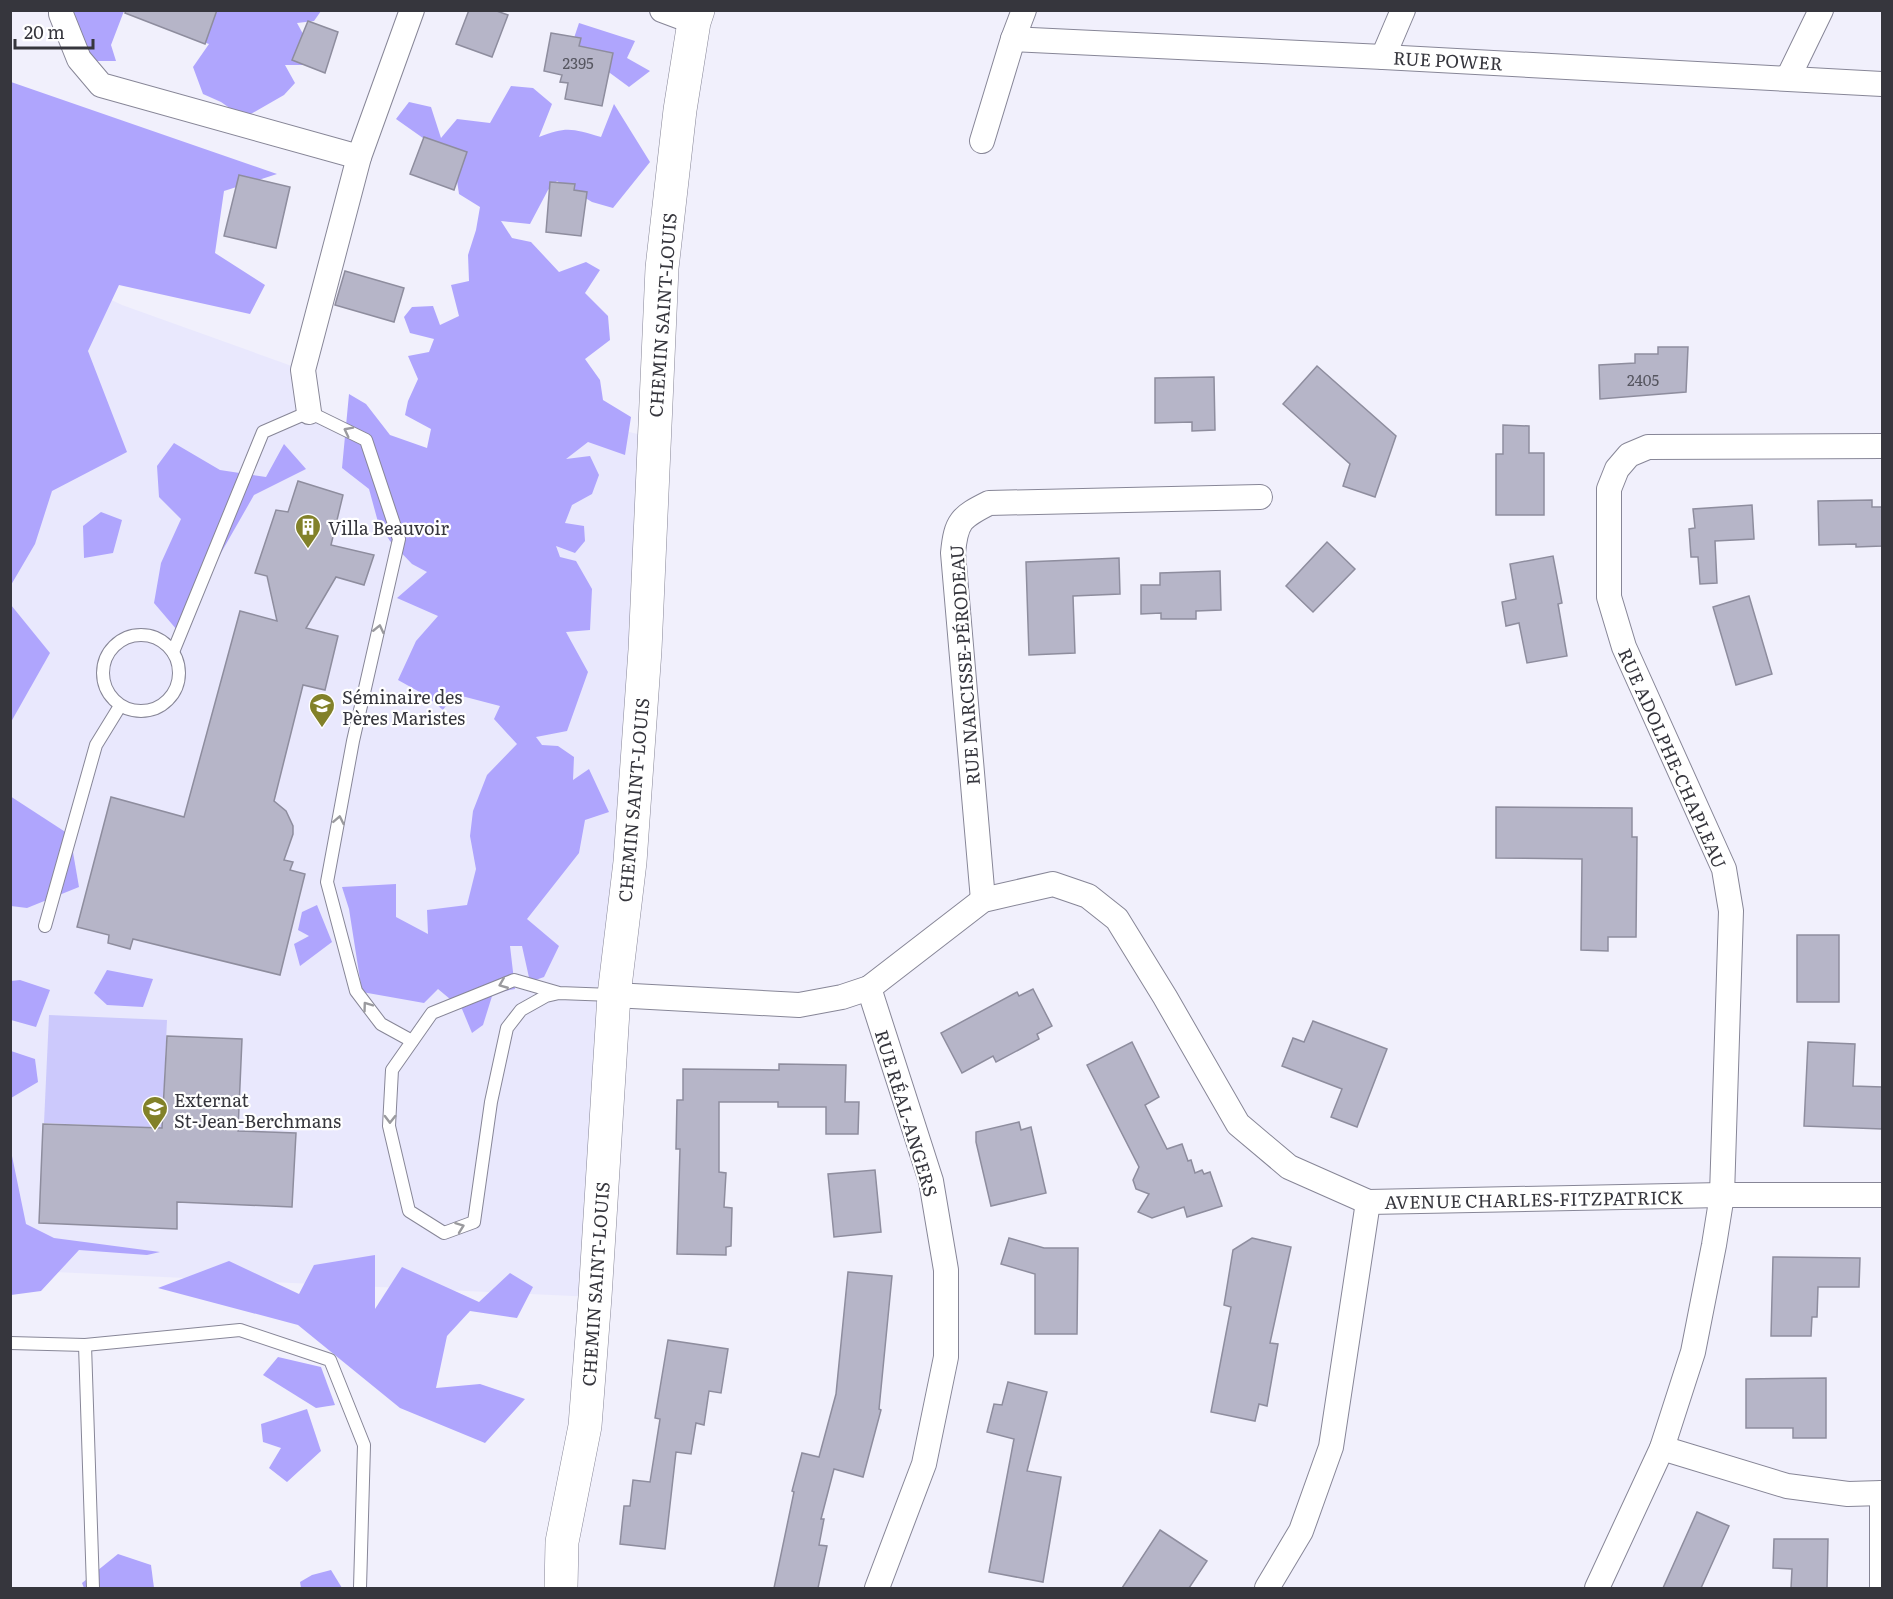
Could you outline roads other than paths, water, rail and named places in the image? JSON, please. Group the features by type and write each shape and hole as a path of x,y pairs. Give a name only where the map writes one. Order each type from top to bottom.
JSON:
{"street":[{"path":"61,10 79,59 101,85 359,156"},
{"path":"309,412 303,370 359,156 412,10"},
{"path":"662,10 696,16"},
{"path":"982,141 1024,10"},
{"path":"1383,57 1403,10"},
{"path":"1788,78 1821,10"},
{"name":"CHEMIN SAINT-LOUIS","path":"561,1588 562,1542 585,1426 614,995 630,862 645,651 662,268 680,110 696,16"},
{"name":"RUE POWER","path":"1013,39 1882,84"},
{"name":"RUE ADOLPHE-CHAPLEAU","path":"1597,1588 1662,1448 1693,1352 1722,1195 1731,911 1724,869 1624,647 1609,597 1609,489 1617,469 1629,455 1648,447 1882,446"},
{"name":"RUE NARCISSE-PÉRODEAU","path":"983,900 953,554 955,533 966,515 989,503 1260,497"},
{"name":"AVENUE CHARLES-FITZPATRICK","path":"614,995 800,1005 842,997 869,988 983,900 1053,884 1089,896 1117,919 1238,1124 1289,1167 1368,1202 1722,1195 1882,1195"},
{"name":"RUE RÉAL-ANGERS","path":"869,988 931,1181 946,1270 946,1357 924,1464 877,1588"},
{"path":"1267,1588 1301,1531 1331,1447 1368,1202"},
{"path":"1662,1448 1788,1486 1848,1494 1882,1493 1882,1588"}],"lane":[{"path":"173,652 263,432 309,412 366,440 399,539 353,741 327,882 356,991 381,1024 412,1041"},
{"path":"141,634 164,642 179,663 180,677 169,700 158,708 146,712 132,711 120,706 111,698 102,675 109,651 118,642 141,634"},
{"path":"45,926 96,745 120,706"},
{"path":"559,993 546,996 521,1010 507,1028 491,1102 474,1222 444,1233 409,1211 389,1126 392,1070 432,1013 514,980 559,993 614,995"},
{"path":"10,1343 85,1346 240,1330 330,1360 364,1445 360,1588"},
{"path":"85,1346 93,1588"}],"place":[{"name":"Villa Beauvoir","path":"308,550"},
{"name":"Séminaire des Pères Maristes","path":"322,729"},
{"name":"Externat St-Jean-Berchmans","path":"155,1132"}]}
